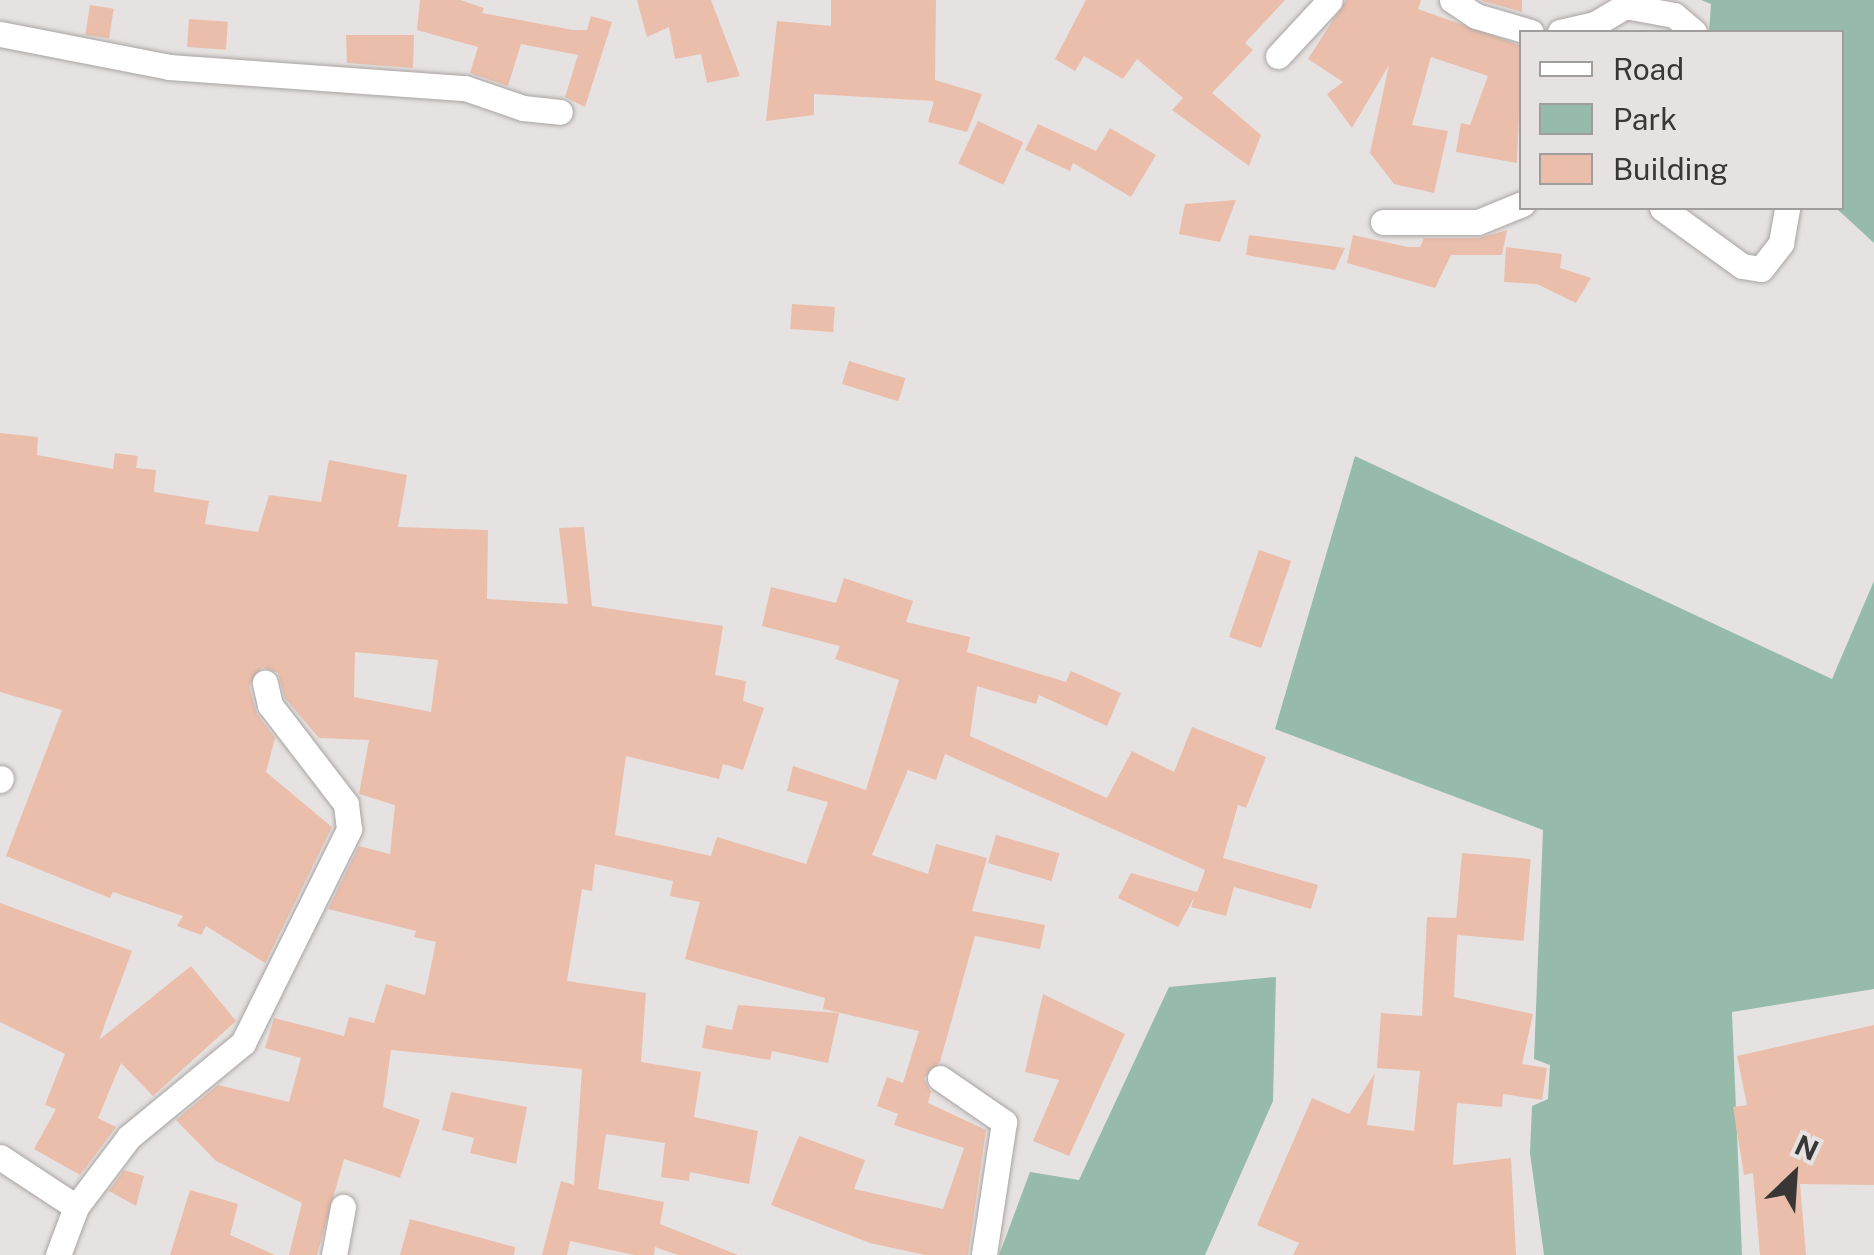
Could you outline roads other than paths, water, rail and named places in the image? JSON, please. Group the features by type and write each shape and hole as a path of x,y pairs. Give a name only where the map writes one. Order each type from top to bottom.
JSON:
{"street":[{"path":"1278,56 1330,0"},
{"path":"1452,0 1476,16 1524,30"},
{"path":"1569,30 1595,24 1625,6 1674,15 1692,30"},
{"path":"0,34 169,68 464,88 523,108 560,112"},
{"path":"1383,222 1478,222 1519,205"},
{"path":"1665,210 1742,266 1761,270 1781,243 1786,210"},
{"path":"58,1255 76,1207 129,1137 243,1043 349,829 346,804 270,706 265,683"},
{"path":"940,1078 1004,1122 984,1255"},
{"path":"0,1157 76,1207"},
{"path":"334,1255 343,1207"}]}
